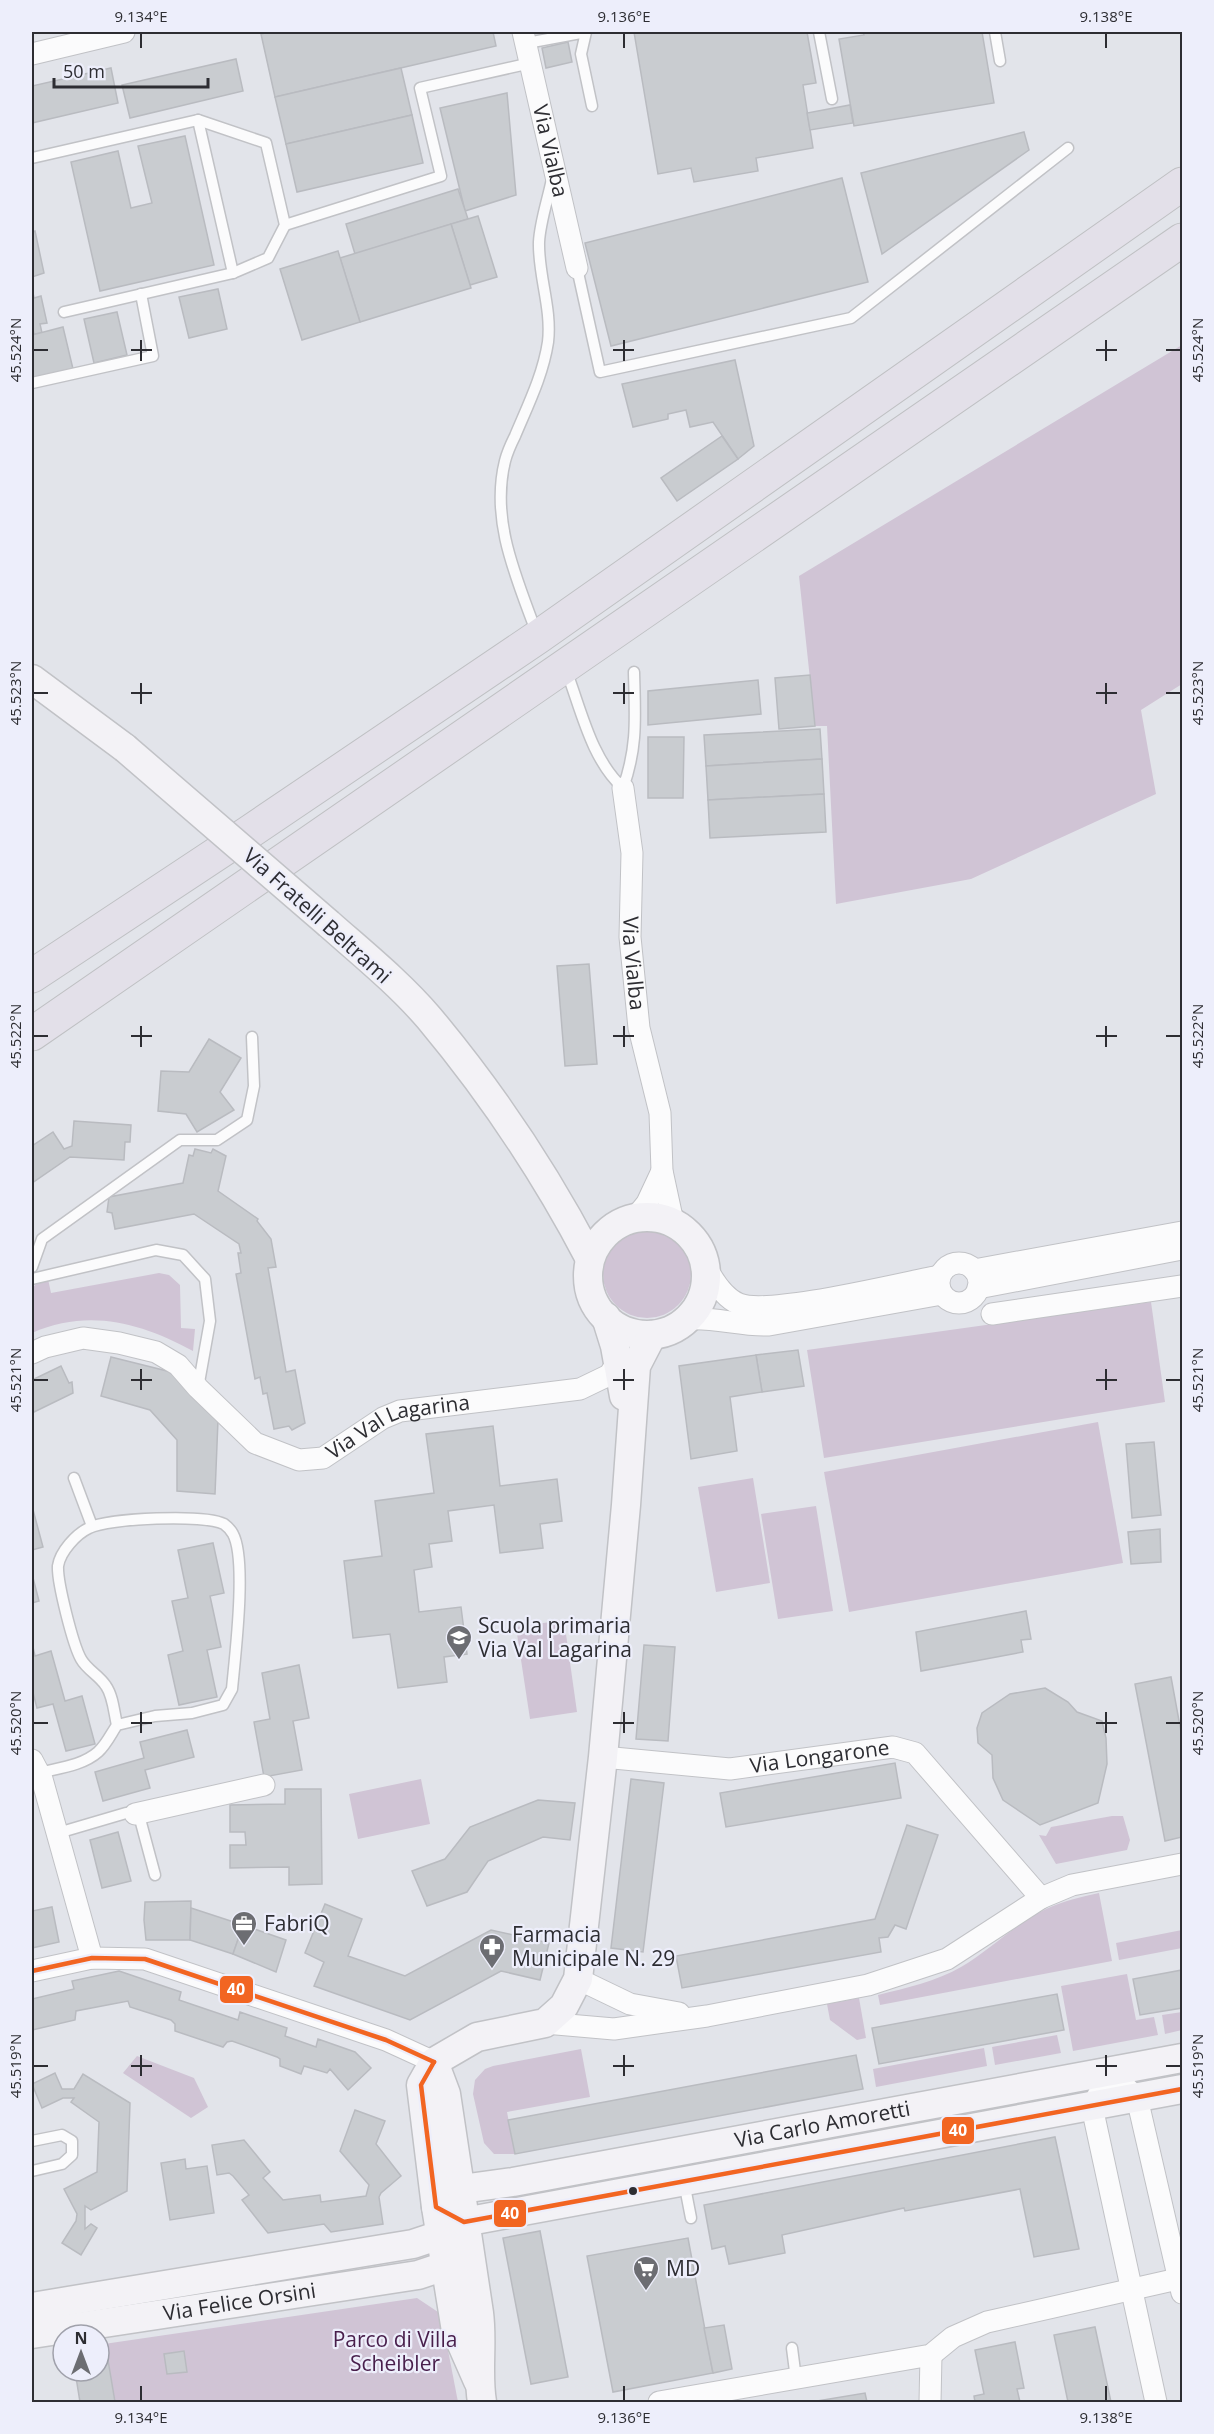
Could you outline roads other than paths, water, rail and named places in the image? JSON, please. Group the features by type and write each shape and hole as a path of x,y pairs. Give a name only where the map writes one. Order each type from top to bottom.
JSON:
{"highway":[{"path":"32,976 249,833 538,637 1182,184"},
{"path":"32,1034 1182,240"}],"street":[{"path":"32,54 124,32"},
{"name":"Via Vialba","path":"525,37 577,268"},
{"name":"Via Fratelli Beltrami","path":"32,679 125,748 368,958 428,1017 503,1115 557,1196 589,1257"},
{"name":"Via Vialba","path":"623,788 632,853 630,936 638,1017 660,1113 662,1171 673,1222"},
{"name":"Via Vialba","path":"625,1221 647,1203 662,1171"},
{"name":"Via Fratelli Beltrami","path":"557,1196 587,1219 598,1223 625,1221"},
{"path":"706,1267 706,1286 699,1304 688,1319 670,1329 652,1335 632,1333 614,1325 600,1312 590,1294 587,1276 589,1257 601,1238 625,1221 655,1217 673,1222 689,1233 700,1249 713,1281 739,1304 766,1307 940,1285"},
{"path":"976,1279 1182,1232"},
{"path":"976,1279 1137,1258 1182,1249"},
{"path":"1137,1258 1142,1290"},
{"path":"958,1263 965,1264 976,1279 974,1296 963,1303 950,1302 940,1285 945,1268 958,1263"},
{"path":"688,1319 704,1318 752,1325 769,1325 940,1285"},
{"path":"992,1314 1142,1290 1182,1286"},
{"path":"606,1317 631,1424"},
{"path":"545,2023 564,2006 578,1979 603,1757 637,1362 652,1335"},
{"name":"Via Val Lagarina","path":"32,1353 45,1347 83,1338 119,1342 156,1352 178,1365 198,1388 255,1443 299,1460 323,1458 383,1418 400,1412 580,1389 609,1375 618,1362"},
{"name":"Via Longarone","path":"603,1757 730,1769 893,1747 915,1753 1041,1898"},
{"path":"35,1766 58,1833 92,1958"},
{"path":"135,1814 264,1785"},
{"path":"458,2234 436,2207 421,2085 435,2062 477,2037 545,2023 614,2029 707,2016 866,1986 947,1959 1041,1898 1072,1885 1182,1864"},
{"path":"32,1971 92,1958 145,1959 386,2040 435,2062 446,2094 461,2189 458,2234 481,2326 480,2392"},
{"path":"578,1979 630,2004 707,2016"},
{"name":"Via Carlo Amoretti","path":"461,2189 513,2182 1182,2058"},
{"path":"659,2403 931,2355 953,2337 987,2322 1132,2289 1181,2283 1137,2097 1110,2072 1092,2107 1132,2289 1156,2403"},
{"name":"Via Carlo Amoretti","path":"458,2234 684,2182 1182,2089"},
{"path":"436,2207 461,2189"},
{"path":"458,2234 445,2266 456,2331 480,2392"},
{"name":"Via Felice Orsini","path":"32,2307 412,2244 458,2234"},
{"name":"Via Felice Orsini","path":"32,2334 418,2275 445,2266"},
{"path":"930,2403 931,2355"}],"lane":[{"path":"525,37 586,32 581,54 592,106"},
{"path":"819,32 832,99"},
{"path":"995,32 1000,61"},
{"path":"285,225 441,176 420,88 532,63"},
{"path":"198,120 233,273"},
{"path":"32,158 198,120 266,143 285,225 268,258 233,273 64,312"},
{"path":"577,268 600,372 851,318 1068,148"},
{"path":"538,637 512,565 501,515 500,492 505,460 541,374 548,339 546,293 539,240 554,170"},
{"path":"32,384 153,356 141,294"},
{"path":"565,667 593,744 609,775 623,788 632,763 635,739 634,672"},
{"path":"32,1268 42,1239 180,1140 217,1140 247,1120 254,1086 252,1037"},
{"path":"32,1279 156,1250 183,1255 205,1279 210,1321 198,1388"},
{"path":"74,1478 92,1526"},
{"path":"35,1766 77,1763 92,1756 100,1751 117,1725 155,1716 192,1713 223,1705 232,1689 239,1552 229,1528 223,1524 206,1519 111,1521 92,1526 80,1533 64,1551 60,1559 58,1575 79,1655 88,1669 106,1685 117,1725"},
{"path":"58,1833 126,1813 135,1814 140,1819 155,1875"},
{"path":"32,2140 62,2135 72,2141 73,2148 72,2155 62,2164 32,2171"},
{"path":"684,2182 691,2218"},
{"path":"792,2348 796,2379"}],"place":[{"name":"Scuola primaria Via Val Lagarina","path":"459,1661"},
{"name":"FabriQ","path":"244,1947"},
{"name":"Farmacia Municipale N. 29","path":"492,1970"},
{"name":"MD","path":"646,2292"}],"park label":[{"name":"Parco di Villa Scheibler","path":"395,2352"}]}
